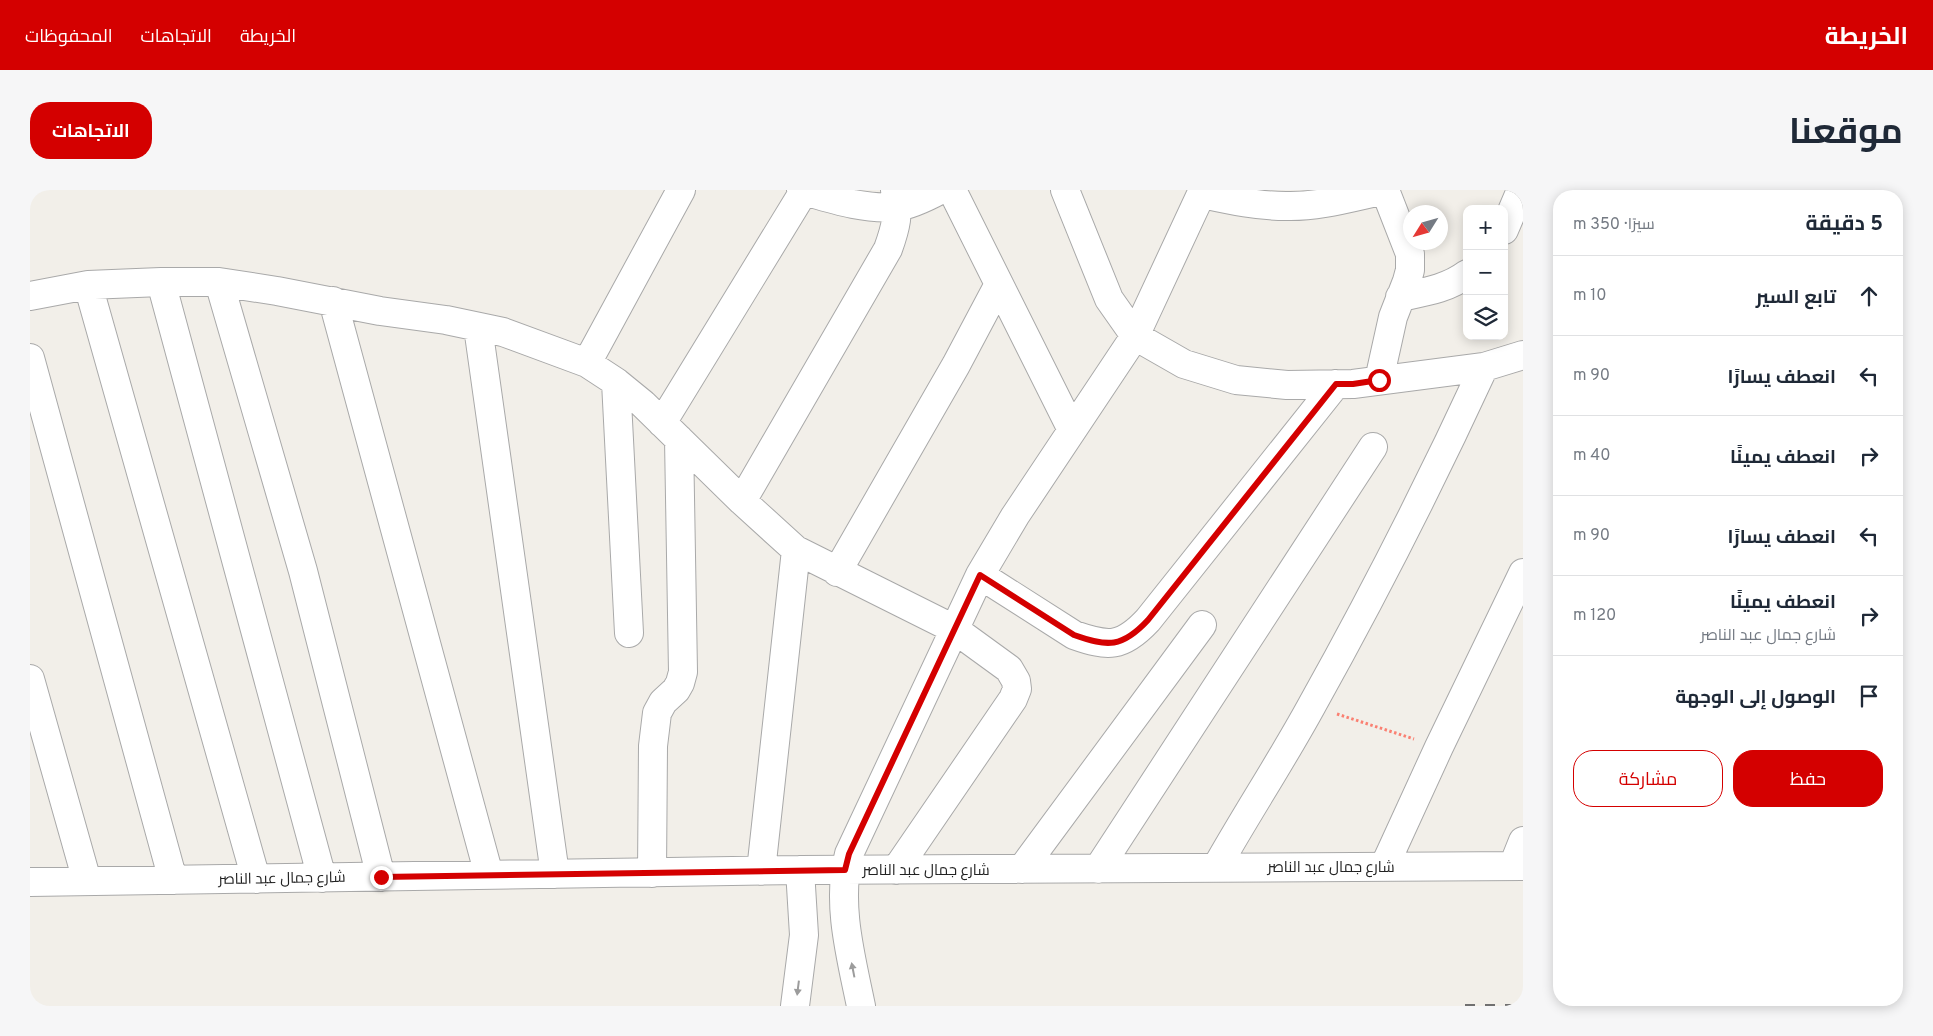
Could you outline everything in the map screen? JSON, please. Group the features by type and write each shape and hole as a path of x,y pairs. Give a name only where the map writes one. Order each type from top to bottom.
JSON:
{"street":[{"path":"587,363 681,190"},
{"path":"652,873 653,746 656,719 663,702 676,690 680,683 682,672 670,431 802,190 844,203 877,207 896,198 926,198 940,190"},
{"path":"952,190 1072,430"},
{"path":"1065,190 1109,299 1135,336 1184,364 1236,380 1288,386 1353,384 1484,367 1523,355"},
{"path":"861,1006 846,934 845,881 849,854 980,575 1014,516 1135,336 1203,192 1250,204 1287,206 1321,204 1385,190 1410,254 1410,270 1393,317 1379,380"},
{"path":"1508,221 1521,190"},
{"path":"742,501 888,249 896,225 896,198"},
{"path":"1400,297 1436,290 1456,282 1463,277"},
{"path":"161,282 322,878"},
{"path":"219,282 303,572 381,877"},
{"path":"30,296 88,285 219,282 333,301 380,311 446,320 503,332 587,363 616,382 796,550 954,629 1009,669 1016,681 1017,689 1013,698 896,870"},
{"path":"837,572 956,364 999,284"},
{"path":"88,285 256,879"},
{"path":"333,301 489,875"},
{"path":"478,327 555,874"},
{"path":"30,358 173,880"},
{"path":"1216,868 1312,706 1384,574 1439,464 1484,367"},
{"path":"616,382 629,633"},
{"path":"980,575 1074,635 1090,641 1112,644 1128,637 1139,630 1148,620 1336,384"},
{"path":"1098,869 1373,447"},
{"path":"760,871 796,550"},
{"path":"1384,867 1438,746 1523,573"},
{"path":"1022,870 1202,625"},
{"path":"30,679 87,881"},
{"path":"1518,866 1523,841"},
{"name":"شارع جمال عبد الناصر","path":"30,882 760,871 801,880 845,881 896,870 1518,866"},
{"path":"795,1006 804,935 801,880"}],"path":[{"path":"1312,706 1438,746"}],"railway":[{"path":"1465,1006 1523,1006"}],"route":[{"path":"381,877 845,870 849,854 980,575 1074,635 1090,641 1112,644 1128,637 1139,630 1148,620 1336,384 1353,384 1379,380"}]}
